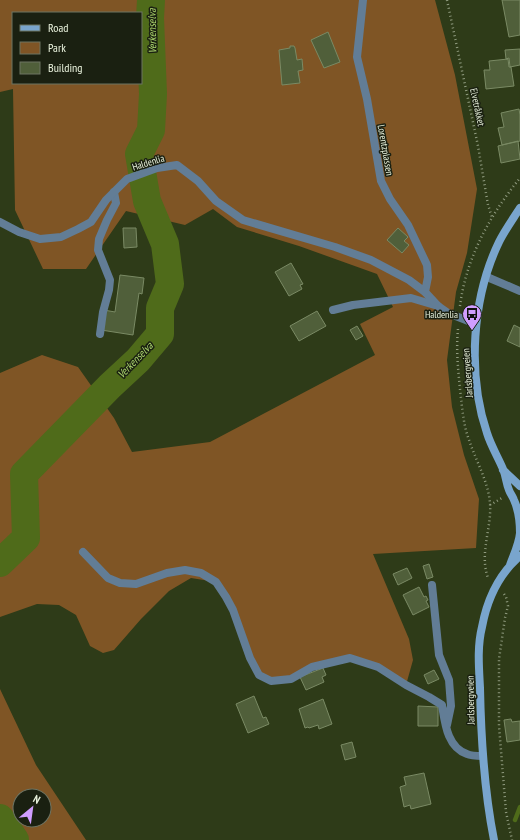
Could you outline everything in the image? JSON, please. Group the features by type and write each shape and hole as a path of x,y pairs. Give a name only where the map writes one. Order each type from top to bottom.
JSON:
{"main road":[{"name":"Jarlsbergveien","path":"494,840 487,798 483,756 479,666 481,628 496,587 510,565 520,533 520,522 515,501 508,489 503,470 492,447 480,407 475,348 476,324 482,292 499,242 520,208"},
{"name":"Jarlsbergveien","path":"503,470 520,486"},
{"name":"Jarlsbergveien","path":"510,565 520,556"}],"street":[{"name":"Lorentzplassen","path":"363,0 357,57 367,99 381,181 390,199 408,225 427,265 428,277 425,292"},
{"name":"Haldenlia","path":"0,222 19,232 40,240 61,237 78,230 91,222 106,200 127,179 157,168 177,165 198,181 216,201 243,220 335,247 371,260 409,280 448,313 476,324"},
{"path":"100,334 102,312 109,290 110,280 98,250 99,239 116,203 114,192"},
{"path":"487,277 520,291"},
{"path":"333,310 353,305 411,298 438,306"},
{"path":"84,552 108,578 120,583 136,584 167,573 185,570 201,573 216,582 234,610 250,658 259,675 271,682 291,679 312,667 350,658 378,667 406,686 442,705 446,730 454,745 467,754 483,756"},
{"path":"432,585 439,655 449,680 451,706 446,730"}],"path":[{"name":"Elvetråkket","path":"447,0 478,146 488,205 492,217"},
{"path":"490,505 504,497"},
{"path":"502,592 506,597 508,606 504,618 499,659 499,726 506,812 512,840"}],"green space":[{"path":"0,0 435,0 455,75 477,189 467,253 456,292 447,360 452,407 464,455 479,499 476,548 373,554 409,639 413,660 406,685 378,667 350,659 312,667 291,679 271,681 259,675 233,610 216,582 191,578 169,591 141,619 114,650 103,653 90,646 76,615 59,605 37,604 0,617 0,373 42,355 78,367 114,418 132,452 210,442 375,355 360,324 393,307 377,274 299,246 237,227 213,209 185,225 126,211 86,269 43,269 15,210 13,89 0,92"},
{"path":"0,689 36,765 51,788 12,788 12,828 52,828 52,789 86,840 0,840"}],"building":[{"path":"502,0 520,0 520,35 509,37"},
{"path":"328,32 340,62 324,68 311,40"},
{"path":"290,46 294,46 295,48 297,60 302,59 303,70 298,71 300,83 282,85 279,50 290,48"},
{"path":"520,49 520,65 510,67 509,58 506,59 505,50"},
{"path":"508,59 514,86 486,89 484,70 490,70 489,61"},
{"path":"519,109 520,141 502,145 498,128 504,127 501,113"},
{"path":"518,141 520,159 501,163 498,146"},
{"path":"123,228 136,228 137,247 124,248"},
{"path":"398,228 408,237 404,241 409,245 402,253 387,240"},
{"path":"291,263 303,284 300,285 302,289 289,296 275,272"},
{"path":"120,275 144,278 142,294 139,293 133,335 101,330 104,310 115,312"},
{"path":"317,311 326,326 299,341 290,326"},
{"path":"514,325 520,328 520,347 507,341"},
{"path":"357,326 363,336 356,340 350,330"},
{"path":"429,564 433,577 427,579 423,566"},
{"path":"407,568 412,578 398,585 393,574"},
{"path":"419,587 424,597 426,596 428,600 426,601 429,607 413,615 403,595"},
{"path":"323,668 326,675 322,677 324,682 306,690 300,677"},
{"path":"434,670 439,679 428,684 424,675"},
{"path":"254,696 263,718 266,717 269,724 248,733 236,704"},
{"path":"323,699 332,724 319,729 318,725 305,728 299,709"},
{"path":"418,706 438,707 438,726 418,726"},
{"path":"511,719 512,722 520,721 520,740 507,742 504,720"},
{"path":"352,742 356,757 345,760 341,745"},
{"path":"424,773 431,804 411,809 410,805 404,807 400,787 406,785 404,777"}],"waterway":[{"name":"Verkenselva","path":"0,563 26,538 24,474 110,386 138,360 160,334 160,308 170,284 165,244 147,201 139,154 151,130 153,94 150,18 151,0"},
{"path":"515,820 520,807"},
{"name":"Verkenselva","path":"0,818 15,840"}],"place":[{"name":"Haldenlia","path":"472,331"}]}
